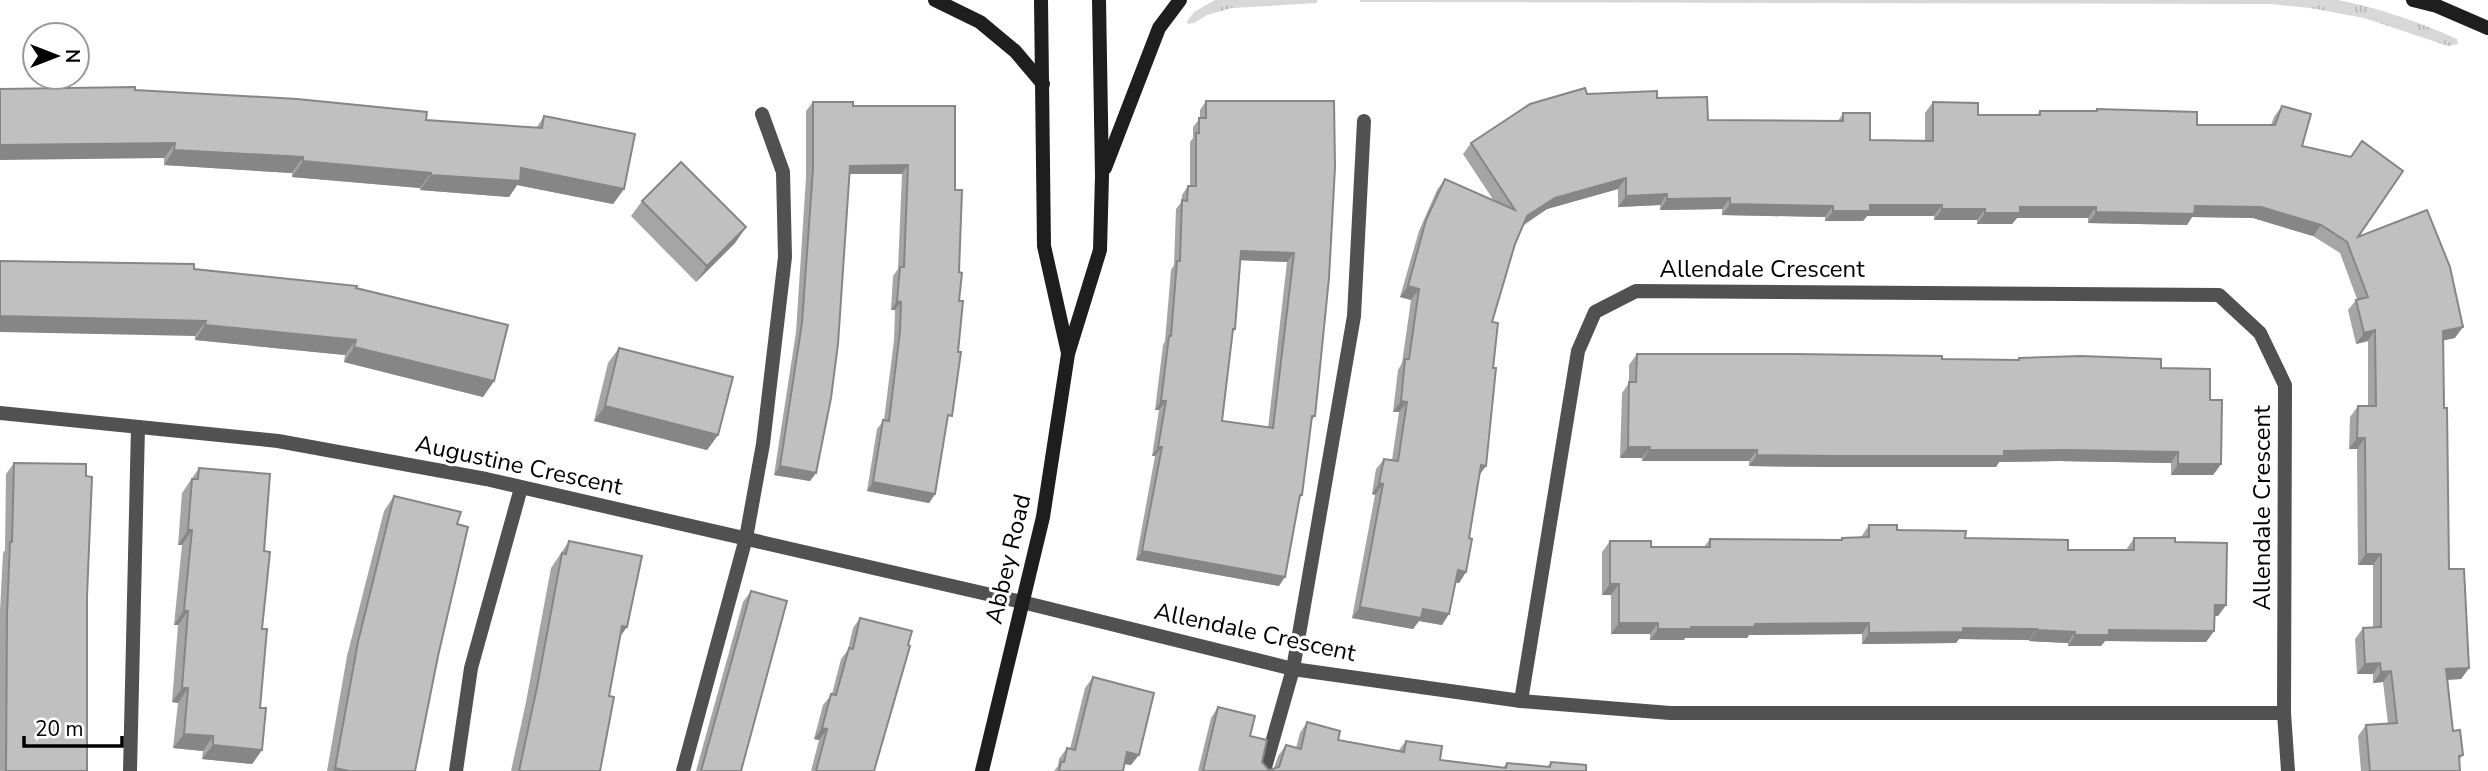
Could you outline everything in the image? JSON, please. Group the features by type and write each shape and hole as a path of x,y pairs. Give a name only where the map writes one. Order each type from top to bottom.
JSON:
{"street":[{"path":"935,0 980,22 1015,51 1042,84"},
{"name":"Abbey Road","path":"1041,0 1044,246 1068,354"},
{"name":"Abbey Road","path":"982,771 1043,517 1068,354 1100,250 1102,176 1099,0"},
{"path":"1102,176 1159,28 1180,0"},
{"path":"2413,0 2437,6 2488,29"},
{"path":"683,771 746,538 763,444 785,257 783,172 762,114"},
{"path":"1264,771 1293,669 1354,316 1364,121"},
{"name":"Allendale Crescent","path":"1022,602 1293,669 1521,701 1670,713 2284,713 2285,385 2260,333 2219,295 1636,291 1595,312 1578,351 1521,701"},
{"name":"Augustine Crescent","path":"0,413 278,441 486,479 1022,602"},
{"path":"130,771 138,427"},
{"path":"456,771 471,668 521,488"},
{"path":"2284,713 2288,771"}],"green space":[{"path":"1215,0 1317,0 1317,3 1232,8 1188,24 1187,21 1194,12"},
{"path":"1360,0 2338,0 2413,21 2457,39 2458,44 2448,46 2364,18 2270,4"}],"building":[{"path":"135,87 135,90 297,99 427,112 426,120 542,128 544,116 635,134 624,189 521,168 520,181 431,175 303,161 303,157 174,150 175,143 0,145 0,89 91,91 91,88"},
{"path":"1585,88 1587,94 1657,91 1657,98 1707,97 1708,120 1843,121 1843,113 1870,113 1870,140 1933,141 1933,102 1978,103 1978,115 2040,115 2040,111 2097,109 2197,112 2197,125 2275,125 2282,106 2311,114 2302,146 2351,157 2362,141 2403,171 2358,237 2427,210 2450,267 2463,327 2443,331 2449,569 2464,569 2469,668 2446,669 2453,731 2460,730 2463,755 2459,756 2460,771 2370,771 2366,725 2397,723 2391,671 2381,672 2380,663 2365,664 2363,628 2381,627 2381,554 2366,554 2365,438 2357,438 2358,406 2376,406 2375,330 2364,333 2356,300 2368,297 2347,242 2321,225 2261,207 2195,206 2194,214 2096,212 2096,207 2020,207 2020,213 1985,213 1985,209 1942,209 1942,205 1870,205 1870,211 1833,211 1833,206 1730,204 1730,198 1667,199 1667,194 1626,196 1626,178 1555,198 1527,216 1515,244 1492,322 1498,323 1486,466 1481,465 1466,572 1458,570 1449,614 1423,609 1421,618 1360,607 1383,484 1379,483 1384,459 1398,461 1407,402 1401,401 1405,359 1409,359 1419,289 1408,286 1426,220 1445,179 1515,210 1471,143 1530,104"},
{"path":"1206,101 1334,101 1335,167 1329,278 1315,416 1312,416 1302,495 1285,577 1142,551 1162,447 1158,447 1166,401 1161,401 1171,336 1177,261 1180,261 1182,200 1187,201 1188,186 1196,186 1196,133 1199,133 1199,118 1206,118","holes":["1241,251 1294,253 1273,428 1222,421 1235,329"]},
{"path":"813,102 853,102 853,106 955,106 955,190 962,190 959,272 962,273 959,301 963,301 958,352 961,352 952,416 948,415 935,494 873,482 883,420 889,421 900,331 901,302 897,301 900,267 904,267 908,165 850,166 838,344 831,398 816,473 780,466 802,323 813,169"},
{"path":"681,162 746,227 707,266 642,201"},
{"path":"0,261 194,264 194,269 357,286 356,288 508,325 494,381 354,347 356,340 205,325 206,321 0,316"},
{"path":"619,348 733,377 718,435 605,406"},
{"path":"1637,354 1942,356 1942,359 2019,360 2081,356 2161,359 2161,368 2210,369 2210,400 2222,400 2221,464 2178,464 2178,452 2066,450 2004,451 2004,456 1834,456 1757,455 1757,450 1649,450 1650,447 1628,447 1629,382 1636,382"},
{"path":"14,463 86,464 86,476 92,477 87,596 87,771 6,771 7,614"},
{"path":"199,468 270,474 264,551 270,552 262,629 267,629 260,708 266,708 262,750 213,745 213,736 184,734 188,688 182,688 188,611 184,610 192,530 188,530 192,479 198,479"},
{"path":"394,496 461,512 457,524 468,527 415,771 349,771 335,768 358,642"},
{"path":"1869,525 1897,525 1897,530 1966,531 1965,538 2068,540 2068,550 2134,550 2134,538 2175,538 2175,542 2227,543 2226,605 2215,605 2214,631 2109,630 2109,635 2075,635 2075,632 2037,629 1963,628 1963,632 1869,633 1869,623 1755,624 1754,627 1658,629 1658,623 1619,623 1619,584 1610,584 1610,541 1651,541 1651,547 1710,547 1710,539 1842,540 1869,537"},
{"path":"569,541 642,556 627,627 622,626 609,696 614,697 600,771 519,771 562,553 566,554"},
{"path":"751,591 787,601 741,771 701,771"},
{"path":"860,618 912,631 908,645 910,646 874,771 816,771 827,729 822,728 831,694 836,695 849,648 853,649"},
{"path":"1093,677 1154,693 1139,755 1127,752 1123,771 1059,771 1067,748 1075,750"},
{"path":"1218,707 1255,716 1250,736 1267,740 1262,762 1269,770 1279,767 1286,745 1301,749 1307,722 1340,731 1338,740 1404,752 1406,741 1442,746 1440,760 1506,768 1507,763 1550,767 1551,762 1586,765 1586,771 1203,771"}]}
